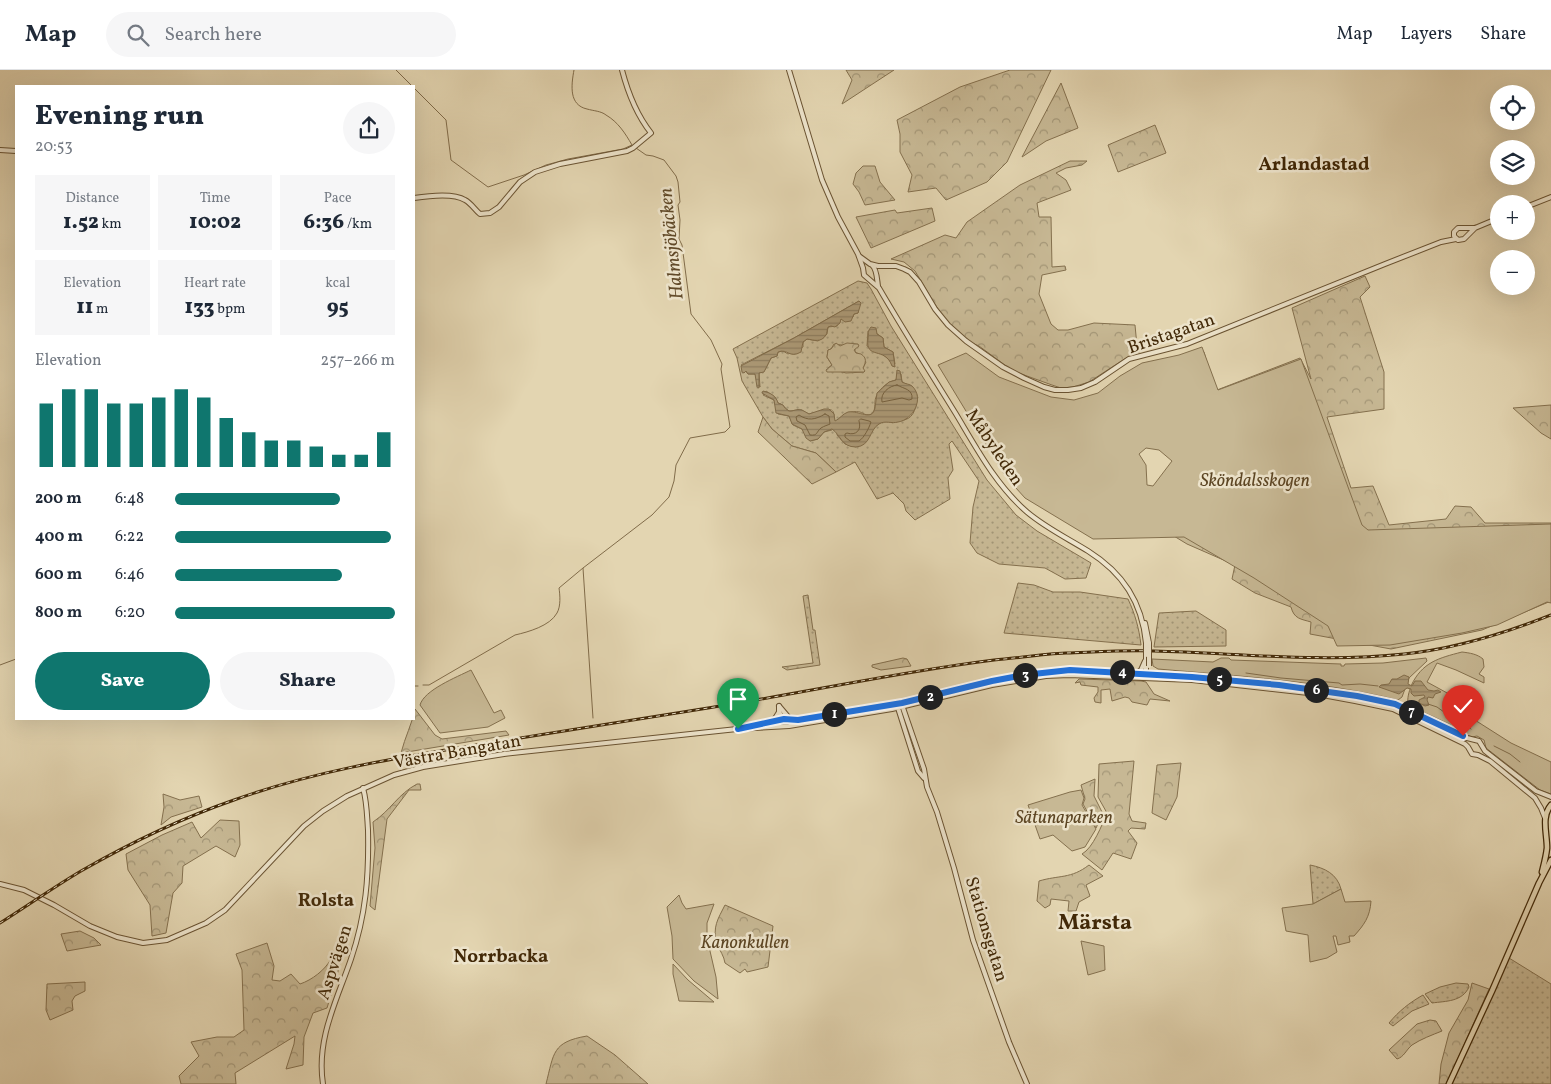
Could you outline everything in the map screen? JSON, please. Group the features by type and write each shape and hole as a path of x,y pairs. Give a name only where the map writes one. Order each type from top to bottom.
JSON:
{"main road":[{"path":"1539,883 1546,857 1545,818 1551,805"},
{"path":"1546,828 1551,835"},
{"path":"1449,1084 1551,860"}],"street":[{"path":"415,198 463,198 480,214 490,213 505,202 520,182 535,172 560,164 627,151 633,148 651,133 637,113 622,70"},
{"name":"Måbyleden","path":"789,70 822,180 858,254 864,275 879,288 986,464 1008,494 1038,521 1098,557 1112,568 1129,590 1146,624 1146,666"},
{"path":"0,150 15,151"},
{"path":"1535,203 1551,197"},
{"name":"Bristagatan","path":"1441,242 1458,228 1475,228 1490,222"},
{"name":"Bristagatan","path":"871,265 896,266 914,276 935,309 948,325 966,341 1004,367 1024,378 1055,390 1068,390 1081,388 1095,382 1129,360 1187,344 1441,242 1460,240 1475,228"},
{"path":"1464,229 1466,237"},
{"path":"1454,232 1456,239"},
{"name":"Måbyleden","path":"858,254 865,262 875,267 879,288"},
{"path":"863,268 871,265"},
{"path":"868,278 888,266"},
{"name":"Måbyleden","path":"1147,643 1146,666 1148,676"},
{"path":"1137,673 1146,666"},
{"name":"Västra Bangatan","path":"785,717 798,720 900,705 992,681 1070,670 1137,673 1148,676 1307,693 1355,700 1393,709 1468,747 1472,754 1490,761 1535,798 1545,818"},
{"name":"Västra Bangatan","path":"772,725 779,727 1039,677 1069,675 1148,676 1279,685 1357,696 1395,704 1482,743 1483,749 1536,790 1551,797"},
{"name":"Stationsgatan","path":"900,705 924,770 925,780 937,812 976,948 1009,1042 1027,1084"},
{"path":"772,725 779,712 785,717"},
{"name":"Västra Bangatan","path":"785,717 789,722 801,723"},
{"name":"Västra Bangatan","path":"0,884 24,890 90,926 117,937 143,943 167,940 206,924 225,910 304,826 323,811 347,796 394,775 432,766 504,754 778,725 785,717"},
{"path":"1468,747 1474,741"},
{"path":"1478,755 1483,749"},
{"name":"Aspvägen","path":"323,1084 321,1055 326,1029 356,944 365,900 369,864 368,815 363,788"}],"green space":[{"path":"846,70 894,70 842,104 852,80"},
{"path":"1010,70 1051,70 1007,162 987,182 946,200 936,188 908,192 912,175 900,152 900,134 897,120 960,87"},
{"path":"1061,83 1078,128 1046,141 1022,157"},
{"path":"1155,125 1166,153 1118,172 1108,145"},
{"path":"1070,161 1087,161 1082,165 1066,168 1056,173 1066,180 1071,190 1037,203 1039,217 1051,217 1052,267 1065,266 1066,270 1042,275 1039,294 1051,324 1058,330 1068,330 1094,323 1135,325 1137,346 1142,348 1141,351 1126,358 1089,382 1073,387 1061,388 1013,371 979,346 965,340 944,319 915,271 904,262 891,259 945,235 956,238 967,222 1020,185"},
{"path":"863,166 875,166 880,182 895,200 865,205 853,184 856,173"},
{"path":"932,208 935,221 871,248 856,217 895,210 897,213"},
{"name":"Sköndalsskogen","path":"1365,276 1370,287 1360,297 1384,372 1384,409 1327,417 1351,488 1373,486 1389,525 1446,519 1455,506 1471,507 1485,523 1551,523 1551,601 1482,630 1391,649 1310,634 1311,622 1296,616 1291,607 1255,593 1232,579 1235,565 1187,544 1164,530 1201,349 1204,352 1217,390 1300,358 1311,379 1292,308"},
{"path":"858,281 867,283 891,326 987,480 1016,515 1037,531 1091,563 1086,578 1065,579 1045,568 999,564 977,553 970,543 973,507 979,481 952,441 949,444 953,470 948,478 950,499 915,520 906,511 904,504 893,493 877,499 855,462 836,472 816,453 792,446 772,429 763,417 742,381 733,349","holes":["859,301 858,313 854,314 853,317 841,318 837,326 828,327 827,334 818,341 807,339 803,342 803,347 788,354 783,351 778,352 777,356 771,358 765,370 759,373 760,387 755,374 748,374 741,365 794,338","868,331 876,333 883,338 884,347 893,352 895,364 867,346","834,344 857,347 855,352 866,362 863,368 864,372 846,373 828,368 832,365 827,357 828,350","901,374 902,382 917,394 915,410 911,416 906,419 884,421 878,424 856,447 845,444 837,435 837,420 850,412 872,414 878,392 882,387 896,380 897,376","766,391 789,411 801,410 809,414 826,410 833,411 832,430 824,432 818,439 810,441 802,429 793,425 789,416 778,414 774,400 763,395"]},
{"path":"836,343 840,346 847,343 858,344 859,346 854,350 864,357 863,368 865,371 827,372 826,370 832,365 827,357 828,350"},
{"name":"Sköndalsskogen","path":"1202,347 1218,390 1301,359 1362,525 1368,530 1551,524 1551,603 1547,602 1497,625 1462,633 1390,645 1337,646 1328,626 1254,578 1184,537 1093,539 1025,498 1006,477 938,365 966,353 999,377 1051,397 1074,400 1098,393 1120,376 1142,363 1179,355","holes":["1146,448 1159,450 1172,461 1153,486 1147,485 1146,465 1139,454"]},
{"path":"1551,405 1551,439 1541,433 1513,408"},
{"path":"763,417 772,429 792,446 816,453 836,472 812,484 758,432"},
{"path":"1018,583 1034,585 1053,592 1080,592 1128,599 1133,610 1141,645 1004,633"},
{"path":"808,595 820,665 787,670 782,667 813,663 803,596"},
{"path":"1196,611 1226,630 1226,646 1154,647 1159,613"},
{"path":"1462,652 1471,653 1483,659 1484,667 1479,674 1484,677 1484,683 1437,663 1427,682 1449,694 1446,705 1511,743 1551,762 1551,794 1540,790 1486,748 1484,740 1477,736 1472,737 1465,734 1449,724 1408,705 1411,686 1420,671 1432,662"},
{"path":"903,658 907,659 911,666 881,670 872,667 872,665"},
{"path":"1221,658 1341,664 1341,666 1345,664 1383,663 1426,658 1427,661 1409,678 1402,697 1398,700 1309,684 1158,669 1153,666 1152,659 1213,662"},
{"path":"471,670 494,713 501,710 505,718 488,727 440,733 420,705 423,699 434,689"},
{"path":"1079,679 1146,682 1154,694 1170,701 1150,699 1147,705 1132,702 1129,698 1125,697 1112,701 1110,689 1101,690 1101,703 1095,702 1094,698 1098,692 1098,687 1081,685 1080,682 1075,683"},
{"path":"415,709 435,735 442,739 506,731 509,735 401,753 412,720 415,720"},
{"path":"1134,761 1129,814 1132,821 1146,823 1145,829 1131,828 1128,831 1137,843 1131,859 1113,853 1102,870 1082,854 1090,847 1107,813 1098,797 1099,764"},
{"path":"1181,763 1177,797 1166,820 1152,813 1157,765"},
{"path":"1095,779 1094,796 1103,814 1096,828 1083,804 1085,799 1081,785"},
{"path":"420,784 421,790 409,790 387,819 375,910 370,906 375,848 373,822 405,792"},
{"name":"Sätunaparken","path":"1081,790 1084,798 1082,805 1096,829 1085,847 1072,851 1053,835 1040,839 1028,805"},
{"path":"163,794 180,800 199,796 202,807 171,817 161,825 164,807"},
{"path":"220,820 239,821 240,845 235,857 216,846 183,866 182,883 173,893 166,933 152,936 150,905 128,870 126,854 192,822 201,838"},
{"path":"1089,865 1103,876 1086,885 1090,896 1079,902 1076,911 1068,911 1069,901 1051,899 1050,905 1045,908 1037,901 1039,881 1071,875"},
{"path":"1310,865 1330,872 1337,879 1341,889 1313,904"},
{"path":"1341,889 1345,902 1371,901 1368,916 1354,936 1349,936 1350,942 1338,945 1336,936 1333,936 1337,952 1327,958 1310,962 1308,935 1286,931 1282,908 1313,904"},
{"path":"679,895 686,909 714,904 707,923 707,938 716,977 718,999 694,981 673,959 672,936 667,907"},
{"name":"Kanonkullen","path":"725,905 773,926 768,967 747,972 745,969 740,973 725,963 717,944 715,933 716,923"},
{"path":"80,931 94,938 101,945 67,951 61,934"},
{"path":"1081,941 1104,946 1105,970 1088,975"},
{"path":"267,943 274,966 272,980 280,981 291,974 300,984 318,974 331,959 339,968 327,1008 313,1013 304,1037 303,1065 286,1069 295,1036 235,1073 236,1084 181,1084 179,1076 199,1056 191,1042 217,1037 234,1037 244,1030 242,970 236,954"},
{"path":"1509,958 1551,984 1551,1084 1451,1084"},
{"path":"673,964 688,980 714,1002 679,1001 673,974"},
{"path":"85,982 85,991 75,996 72,1001 73,1010 50,1020 46,1010 47,984"},
{"path":"1456,983 1468,984 1469,987 1462,996 1453,1000 1432,1003 1425,994 1440,987"},
{"path":"1472,983 1489,989 1446,1084 1439,1084 1441,1064 1449,1033 1468,1000"},
{"path":"1423,995 1429,1004 1412,1011 1393,1026 1389,1023 1413,1001"},
{"path":"1430,1020 1436,1021 1442,1031 1415,1043 1397,1059 1389,1050 1417,1024"},
{"path":"587,1036 615,1055 648,1084 546,1084 556,1051 567,1042"}],"water":[{"path":"859,301 861,303 858,313 854,314 851,321 845,322 841,319 840,323 835,327 828,327 826,335 822,339 807,339 803,342 801,352 797,354 781,351 778,352 777,356 771,358 764,372 759,373 759,388 757,387 755,374 748,374 746,371 742,372 741,366"},
{"path":"871,327 876,328 877,334 883,338 884,347 893,352 895,367 892,366 885,356 869,349 868,333"},
{"path":"897,370 900,371 902,382 911,385 916,391 917,402 915,408 903,420 879,424 865,444 856,447 844,443 832,429 824,432 818,439 810,441 806,438 802,429 792,424 789,416 776,413 774,400 762,393 763,391 773,395 778,403 790,411 799,409 809,414 829,409 834,414 835,421 848,412 871,414 875,408 877,393 889,382 896,380"},
{"path":"1404,675 1409,677 1408,684 1412,686 1415,681 1421,681 1428,690 1438,690 1441,692 1435,694 1433,698 1428,697 1429,705 1425,706 1419,703 1419,700 1425,697 1424,695 1414,696 1411,693 1411,689 1407,688 1399,694 1379,687 1389,684 1392,679 1397,679"}],"waterway":[{"path":"396,70 411,85"},
{"path":"415,89 446,120 451,160 488,187 524,175 546,165 623,149 632,145 614,121 602,113 581,107 577,103 574,99 572,88 574,70"},
{"name":"Halmsjöbäcken","path":"593,718 583,568 652,515 669,497 676,465 690,438 725,432 730,427 721,369 722,364 711,340 691,314 682,245 679,239 680,220 678,205 680,202 676,176 664,160 646,155 636,148"},
{"path":"423,685 429,685 515,635 549,622 554,618 558,610 560,600 559,588 583,568"},
{"path":"0,665 15,659"},
{"path":"1246,673 1339,683 1342,685 1378,686"},
{"path":"1428,704 1444,712"},
{"path":"1453,721 1463,723 1471,729"},
{"path":"1494,746 1510,754 1520,762"}],"railway":[{"path":"0,923 71,877 137,841 195,815 263,790 380,761 744,702 922,670 994,660 1057,654 1132,651 1310,658 1373,657 1423,652 1460,644 1497,634 1551,615"}],"district":[{"name":"Arlandastad","path":"1314,163"},
{"name":"Rolsta","path":"326,899"},
{"name":"Märsta","path":"1095,921"},
{"name":"Norrbacka","path":"501,955"}],"route":[{"path":"738,729 784,719 798,720 902,703 1024,675 1070,670 1192,677 1279,685 1357,696 1403,707 1463,736"}]}
